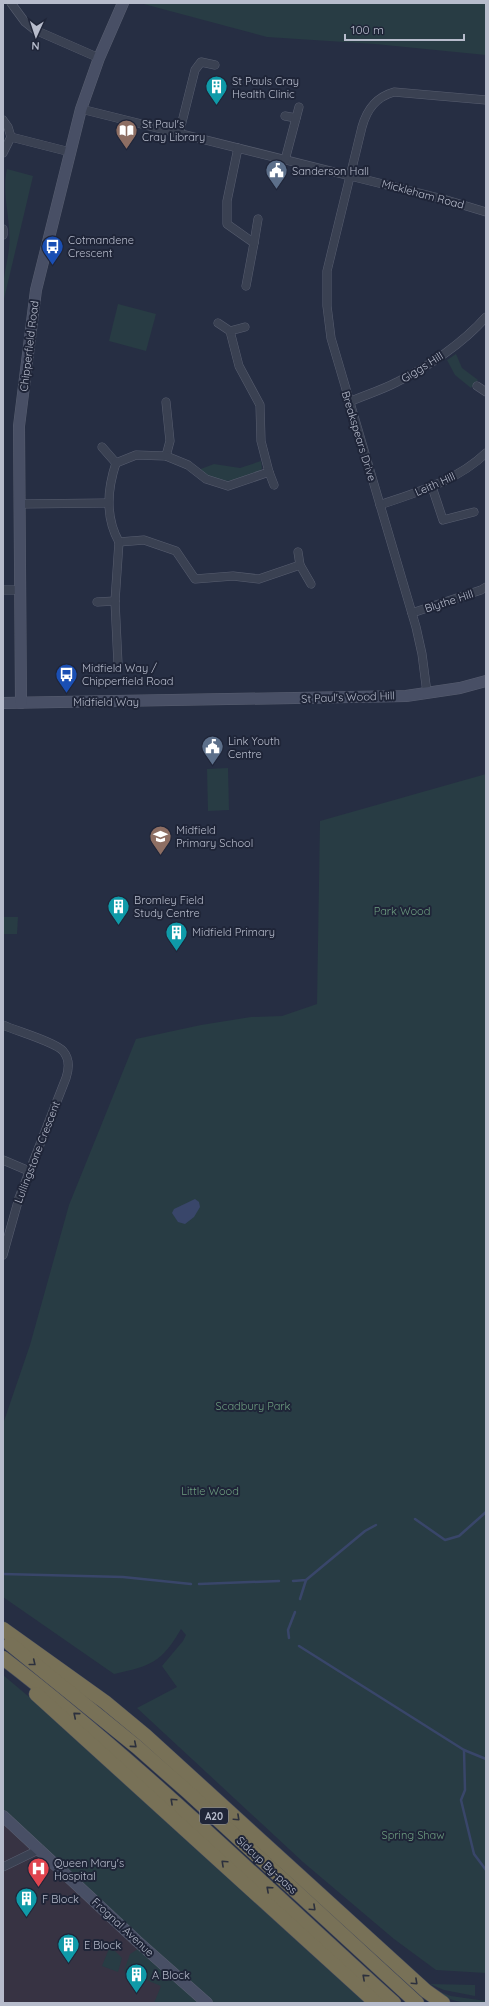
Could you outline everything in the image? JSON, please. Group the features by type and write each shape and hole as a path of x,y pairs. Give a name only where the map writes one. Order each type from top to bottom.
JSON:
{"highway":[{"name":"A20","path":"3,1629 105,1702 146,1736 426,1991 443,2003"},
{"name":"Sidcup By-pass","path":"3,1638 137,1747 417,2003"},
{"name":"Sidcup By-pass","path":"3,1658 55,1697 130,1762 394,2003"},
{"name":"A20","path":"3,1666 213,1853 376,2003"}],"street":[{"path":"10,3 25,22 35,30 99,58"},
{"name":"Chipperfield Road","path":"21,703 19,426 36,290 81,110 99,58 123,3"},
{"path":"179,134 195,70 200,62 215,64"},
{"name":"Breakspears Drive","path":"427,693 422,654 412,613 331,338 326,294 329,263 366,114 371,106 384,96 401,92 486,100"},
{"path":"285,160 299,107"},
{"name":"Mickleham Road","path":"81,110 443,198 486,212"},
{"path":"286,116 296,118"},
{"path":"3,120 12,137"},
{"path":"3,134 70,152"},
{"path":"3,153 12,137"},
{"path":"238,148 227,201 227,224 254,243"},
{"path":"246,286 258,219"},
{"path":"3,229 3,235"},
{"name":"Giggs Hill","path":"349,402 398,382 437,358 477,327 486,317"},
{"path":"218,323 230,331 239,366 260,405 261,441 274,485"},
{"path":"230,331 245,327"},
{"path":"478,386 486,392"},
{"path":"166,402 170,441 166,456"},
{"path":"102,447 116,463"},
{"name":"Leith Hill","path":"380,505 432,487 460,472 486,453"},
{"path":"118,664 115,602 119,542 112,528 108,503 110,480 116,463 136,454 166,456 188,465 206,479 228,486 269,472"},
{"path":"432,487 443,520 474,512"},
{"path":"19,504 108,503"},
{"path":"119,542 144,540 176,551 195,579 233,576 258,580 300,565"},
{"path":"298,552 300,565 311,584"},
{"name":"Blythe Hill","path":"412,613 486,587"},
{"path":"3,590 19,590"},
{"path":"97,602 115,602"},
{"name":"St Paul's Wood Hill","path":"209,700 398,696 460,688 486,681"},
{"name":"Midfield Way","path":"3,703 209,700"},
{"name":"Lullingstone Crescent","path":"3,1025 63,1050 67,1056 68,1071 19,1198 3,1255"},
{"path":"3,1160 29,1170"},
{"name":"Frognal Avenue","path":"3,1816 137,1941 207,2003"},
{"path":"3,1867 40,1849"}],"shaded area":[{"name":"Queen Mary's Hospital","path":"3,1823 202,2003 3,2003"}],"green space":[{"path":"140,3 486,3 486,55 375,44 267,37"},
{"path":"7,169 33,176 4,299 3,288 10,238 5,189"},
{"path":"118,304 156,314 146,351 109,341"},
{"path":"456,354 462,368 478,380 471,388 455,375 447,360"},
{"path":"261,461 262,468 260,472 229,481 215,479 198,470 214,464 240,468"},
{"path":"228,768 229,810 208,811 207,769"},
{"name":"Scadbury Park","path":"486,774 486,1973 436,1970 394,1939 303,1862 137,1708 177,1687 162,1666 183,1641 186,1635 181,1629 168,1649 154,1661 137,1668 114,1674 3,1597 3,1424 30,1345 69,1205 136,1039 201,1025 251,1017 282,1016 317,1004 320,821"},
{"path":"3,917 18,917 17,934 3,934"},
{"path":"3,1675 34,1701 365,2003 208,2003 3,1819"},
{"path":"110,1946 122,1958 118,1972 102,1966"},
{"path":"138,1949 202,2003 154,2003 161,1986 124,1971 130,1954"},
{"path":"430,1984 475,1985 475,1996 444,1990"},
{"path":"432,1989 451,1996 486,2001 486,2003 471,2003 451,2000"}],"water":[{"path":"195,1199 199,1202 200,1207 194,1217 185,1224 178,1222 172,1213 174,1209"}],"waterway":[{"path":"415,1519 445,1540 459,1536 486,1512"},
{"path":"293,1581 306,1580 365,1531 376,1525"},
{"path":"3,1574 123,1577 191,1584"},
{"path":"300,1599 306,1580"},
{"path":"199,1584 279,1581"},
{"path":"289,1638 288,1630 295,1612"},
{"path":"299,1646 464,1750 465,1790 461,1800 474,1854 486,1870"},
{"path":"464,1750 486,1759"}],"place":[{"name":"St Pauls Cray Health Clinic","path":"217,106"},
{"name":"St Paul's Cray Library","path":"127,150"},
{"name":"Sanderson Hall","path":"277,190"},
{"name":"Cotmandene Crescent","path":"52,266"},
{"name":"Midfield Way / Chipperfield Road","path":"67,694"},
{"name":"Link Youth Centre","path":"212,766"},
{"name":"Midfield Primary School","path":"161,856"},
{"name":"Bromley Field Study Centre","path":"119,926"},
{"name":"Midfield Primary","path":"177,952"},
{"name":"Queen Mary's Hospital","path":"39,1888"},
{"name":"F Block","path":"26,1918"},
{"name":"E Block","path":"69,1964"},
{"name":"A Block","path":"136,1994"}],"park label":[{"name":"Park Wood","path":"402,911"},
{"name":"Little Wood","path":"210,1491"},
{"name":"Spring Shaw","path":"413,1835"}]}
